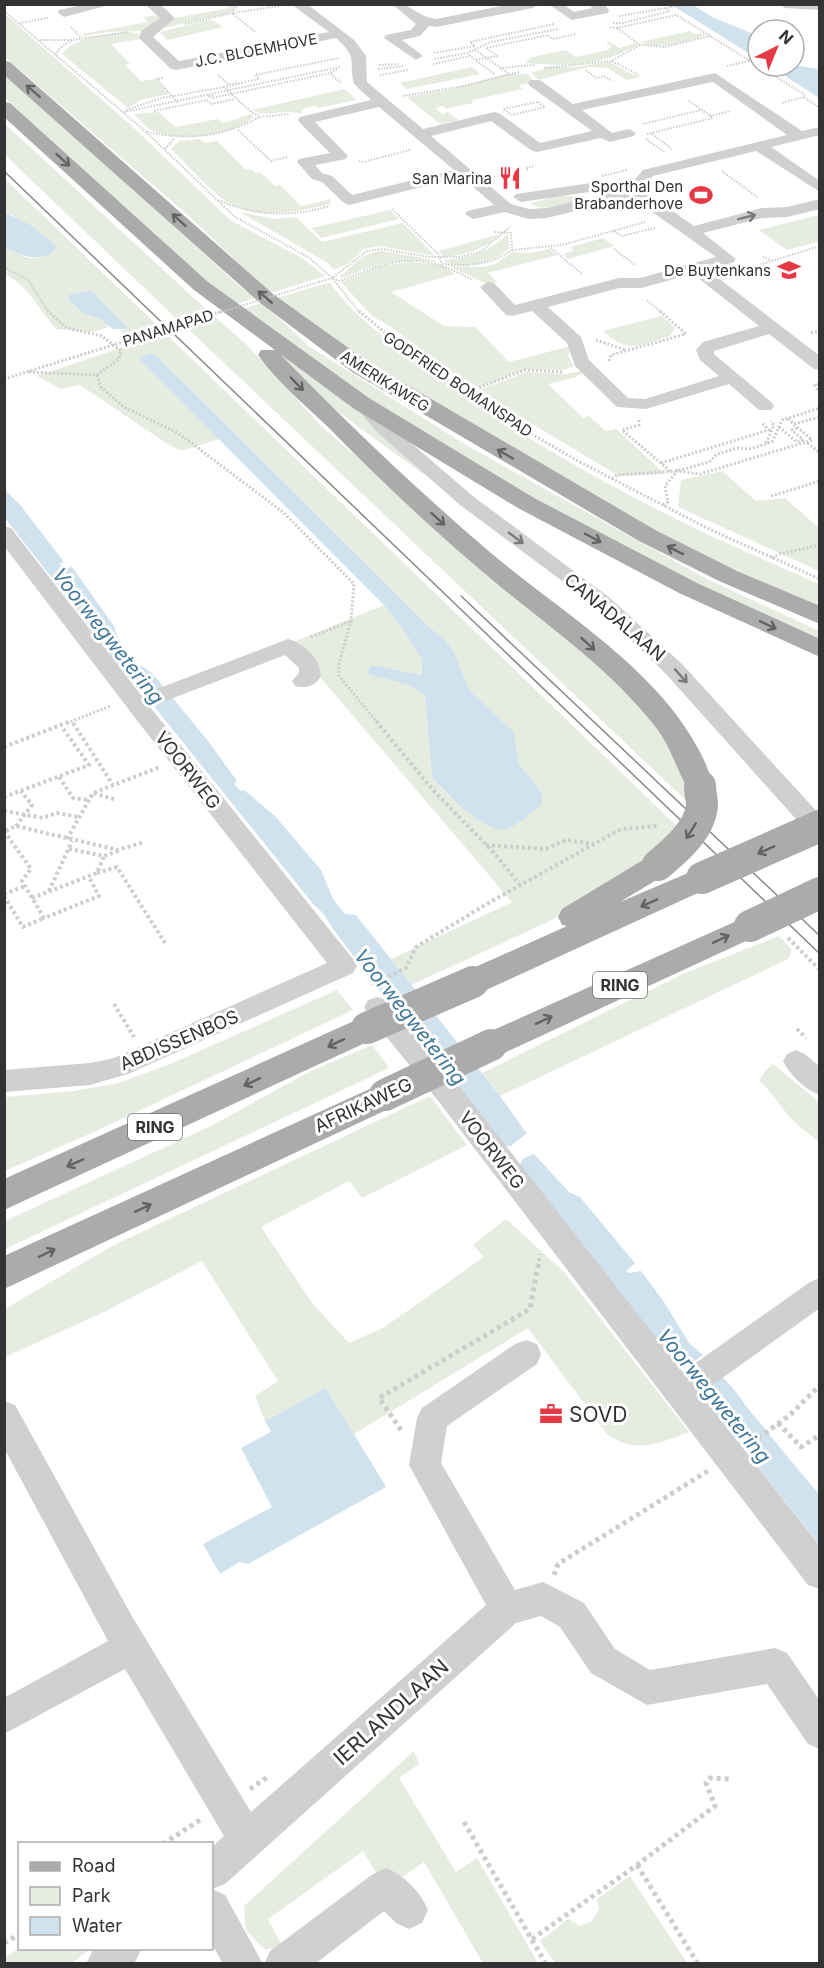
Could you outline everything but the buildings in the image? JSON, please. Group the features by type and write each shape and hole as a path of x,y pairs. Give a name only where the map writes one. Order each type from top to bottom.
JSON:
{"main road":[{"name":"AMERIKAWEG","path":"4,66 266,298 360,367 504,454 648,536 728,576 819,616"},
{"name":"AMERIKAWEG","path":"4,107 201,286 361,403 526,503 688,588 819,649"},
{"path":"201,286 206,297 263,349 382,468 484,560 585,640 642,694 682,742 694,765 702,805 697,820 684,841 658,865 583,912 506,950 473,982"},
{"path":"728,576 767,600 819,625"},
{"name":"RING","path":"4,1195 371,1007 473,982 819,826"},
{"name":"AFRIKAWEG","path":"4,1274 819,893"}],"street":[{"name":"J.C. BLOEMHOVE","path":"151,4 168,18 146,34 146,38 176,66 337,34"},
{"path":"398,4 425,23 436,24 533,4"},
{"path":"554,4 572,16 599,7"},
{"path":"785,4 819,6"},
{"path":"58,15 104,5"},
{"path":"303,6 326,6"},
{"path":"303,6 359,55 361,84 506,207 528,214 547,213 633,192 645,198 728,260 641,283 600,288 512,311 488,287"},
{"path":"416,61 391,38 415,33 425,23"},
{"path":"569,109 716,77 799,136"},
{"path":"535,83 610,138 635,134"},
{"path":"305,120 381,102"},
{"path":"419,134 494,116 537,148 604,133"},
{"path":"305,120 341,156"},
{"path":"633,192 648,173 819,131"},
{"path":"759,146 819,188"},
{"path":"304,162 341,156"},
{"path":"304,162 317,176 327,179 349,200 465,172"},
{"path":"521,197 542,191 568,193 620,180"},
{"path":"581,190 595,201"},
{"path":"690,232 762,213 779,213 819,204"},
{"path":"473,214 506,207"},
{"path":"696,268 819,366"},
{"path":"536,305 575,341 581,362 624,403 646,404 730,378"},
{"path":"765,406 706,356 705,350 709,346 771,328"},
{"name":"CANADALAAN","path":"361,403 383,428 467,501 603,602 666,661 819,831"},
{"name":"VOORWEG","path":"4,532 134,701 344,966"},
{"path":"134,701 173,690 288,646 310,666 310,676 303,681"},
{"name":"ABDISSENBOS","path":"4,1081 90,1074 119,1067 147,1057 344,966"},
{"name":"VOORWEG","path":"371,1007 449,1094 681,1390 737,1453 819,1572"},
{"path":"796,1061 819,1084"},
{"path":"681,1390 819,1291"},
{"path":"507,1609 425,1465 433,1418 526,1354"},
{"path":"4,1415 60,1522 131,1647 247,1839"},
{"path":"543,1599 572,1615 603,1661 647,1688 775,1665 819,1732"},
{"name":"IERLANDLAAN","path":"213,1870 507,1609 543,1599"},
{"path":"4,1717 131,1647"},
{"path":"283,1964 386,1887 409,1910"},
{"path":"213,1910 244,1964"},
{"path":"105,1964 121,1950"}],"path":[{"path":"272,47 232,14 284,4"},
{"path":"667,4 671,7"},
{"path":"621,17 684,4"},
{"path":"599,7 610,10 628,22"},
{"path":"666,8 746,59"},
{"name":"GODFRIED BOMANSPAD","path":"4,11 145,131 235,217 308,256 332,278 351,304 381,333 467,393 544,442 612,479 771,558 819,579"},
{"path":"611,23 628,22 670,11"},
{"path":"19,23 58,15"},
{"path":"617,28 676,15"},
{"path":"442,62 433,56 475,46 470,42 564,22"},
{"path":"603,28 615,26 640,45"},
{"path":"70,27 81,38"},
{"path":"378,67 390,69 416,61 467,53 491,42 559,28 568,36"},
{"path":"564,32 576,30"},
{"path":"476,60 497,56 486,48 548,35 553,39 580,33"},
{"path":"526,35 532,38"},
{"path":"487,39 491,42"},
{"path":"56,55 60,48 72,40"},
{"path":"475,50 508,73"},
{"path":"467,53 495,75"},
{"path":"249,86 245,82 259,79 255,75 343,57"},
{"path":"379,57 377,76 385,83"},
{"path":"123,112 142,102 172,94 242,83 228,84 202,60"},
{"path":"500,68 527,64 550,66"},
{"path":"123,112 340,66"},
{"path":"325,69 360,68"},
{"path":"221,92 209,96 212,98 330,73"},
{"path":"778,78 804,94 805,98 819,108"},
{"path":"224,87 235,99 261,117"},
{"path":"635,134 713,118 669,87"},
{"path":"172,94 180,106"},
{"path":"401,96 442,128"},
{"path":"154,111 207,100 211,104 235,99"},
{"path":"538,102 545,107 512,115 505,111 503,109 538,102"},
{"path":"659,130 647,123 701,110"},
{"path":"145,131 174,138 199,138 238,129 261,117 289,114 305,120"},
{"path":"238,129 271,161 288,157 304,162"},
{"path":"165,149 174,138"},
{"path":"341,156 363,162 432,145"},
{"path":"704,159 779,213"},
{"path":"594,177 634,170"},
{"path":"376,193 438,254 442,264 488,287"},
{"path":"215,198 239,210 274,216 305,213 349,200"},
{"path":"442,264 487,264 512,250 530,251 551,247 647,222 655,228 622,236 614,231"},
{"path":"332,278 362,253 374,249 439,258 459,257 480,252 505,231"},
{"path":"493,232 512,233 512,250"},
{"path":"710,279 819,246"},
{"path":"551,247 600,288"},
{"path":"763,256 771,261"},
{"name":"PANAMAPAD","path":"4,379 332,278 340,281 378,265 405,260 442,264"},
{"path":"4,267 16,271 35,284 48,312 62,325 107,338 120,351 119,359 97,375 88,373 41,375 29,372"},
{"path":"627,283 705,350"},
{"path":"467,393 525,370 567,372 609,361 611,355 686,334"},
{"path":"575,341 586,338 627,350"},
{"path":"97,375 101,387 124,407 178,433 284,513 354,584 351,621 339,664 339,676 433,790 486,845 520,885 416,947 406,968 371,1007"},
{"path":"818,390 815,385 819,383"},
{"path":"661,463 769,430 748,411 765,406"},
{"path":"662,505 668,502 665,486 678,471 710,462 717,454 737,447 750,449 772,442 782,420 819,408"},
{"path":"794,424 819,417"},
{"path":"639,419 639,425 622,430 670,471"},
{"path":"612,479 617,475 670,471 700,474 812,440 787,419"},
{"path":"779,427 797,442 803,440 792,430 798,428"},
{"path":"806,442 819,453"},
{"path":"771,496 819,481"},
{"path":"771,558 778,554 819,544"},
{"path":"288,646 351,621"},
{"path":"4,747 134,701"},
{"path":"73,723 113,785"},
{"path":"4,797 89,765 62,727"},
{"path":"67,839 93,792 180,759"},
{"path":"59,777 73,798 89,800"},
{"path":"21,791 32,805 16,826 5,831 31,869 22,881 44,918"},
{"path":"93,792 116,800"},
{"path":"4,811 43,818 57,813 79,817"},
{"path":"16,826 118,850"},
{"path":"486,845 544,849 567,840 594,844"},
{"path":"49,891 72,841"},
{"path":"69,849 104,856 144,842"},
{"path":"98,873 104,856"},
{"path":"32,898 117,867 165,943"},
{"path":"25,886 4,895 23,927 99,896 88,877"},
{"path":"789,940 819,970"},
{"path":"114,1004 147,1057"},
{"path":"425,1465 379,1398 530,1309 546,1220"},
{"path":"543,1599 558,1564 737,1453 791,1414 819,1385"},
{"path":"778,1423 801,1447 819,1435"},
{"path":"532,1939 637,1865 715,1806 706,1782 710,1778 730,1779"},
{"path":"464,1822 546,1964"},
{"path":"637,1865 698,1964"},
{"path":"4,1943 18,1935"}],"green space":[{"path":"227,5 236,5 233,11 226,14 159,29 169,19 229,8"},
{"path":"5,14 135,129 230,220 302,258 325,276 270,293 190,217 5,57"},
{"path":"160,15 162,19 141,31 107,32 85,36 82,34 148,22 144,17"},
{"path":"207,20 214,21 223,27 167,40 160,32"},
{"path":"690,31 706,35 659,46 641,43 632,38 641,42"},
{"path":"131,32 139,34 140,39 111,44 130,64 125,65 141,81 155,79 169,94 141,100 128,108 62,54 85,39"},
{"path":"609,41 619,48 635,43 638,45 608,58 583,64 525,63 532,57 566,50 575,57 608,50 611,46 606,42"},
{"path":"610,62 641,77 627,80 607,68 588,67 538,80 531,73 550,67 576,67"},
{"path":"472,67 480,74 407,89 400,83"},
{"path":"4,72 238,285 256,298 233,305 5,98"},
{"path":"506,74 528,74 534,82 518,85 523,89 472,100 473,103 446,109 442,106 435,108 442,114 448,112 458,120 440,124 407,97 452,89"},
{"path":"345,89 356,100 319,108 315,105 301,110 303,113 265,114 252,110"},
{"path":"159,112 175,127 218,119 223,123 251,114 253,117 233,129 189,137 161,134 151,130 134,114"},
{"path":"4,124 209,312 179,321 5,155"},
{"path":"200,139 205,143 217,141 246,170 260,172 275,186 280,185 301,206 331,199 330,204 292,212 266,213 229,203 208,186 171,149 179,141"},
{"path":"4,178 159,327 127,337 120,330 128,329 94,293 84,314 98,318 109,327 94,332 56,329 21,285 5,274 5,248 28,258 40,258 14,216 5,212"},
{"path":"543,195 583,199 549,208 530,203 547,199"},
{"path":"390,210 399,219 321,238 312,228"},
{"path":"240,212 274,219 296,217 322,242 403,223 435,256 380,246 363,249 349,263 334,270 328,263"},
{"path":"819,215 819,242 787,250 759,230"},
{"path":"500,234 487,244 467,253 443,257 439,251"},
{"path":"508,234 509,248 487,261 458,265 443,260 478,253"},
{"path":"603,238 614,246 568,259 563,254 571,252 573,249 570,247"},
{"path":"549,249 557,255 488,273 497,282 487,284 449,266 483,267 495,264 513,252 529,253"},
{"path":"382,251 436,262 398,261 342,278 340,276 369,254"},
{"path":"410,262 441,265 455,274 391,292 444,326 475,327 509,362 571,346 568,356 574,366 564,370 526,369 474,389 391,327 372,316 341,282 380,266"},
{"path":"330,283 360,317 397,347 478,405 536,442 678,520 819,584 819,608 678,544 369,366 277,298"},
{"path":"262,303 310,347 466,445 703,577 819,631 819,641 617,545 443,449 239,310"},
{"path":"662,316 675,328 670,336 642,345 621,344 603,331"},
{"path":"215,317 246,344 322,427 592,656 667,737 678,758 692,806 185,326"},
{"path":"165,333 680,829 627,877 550,921 411,985 391,959 512,902 291,643 384,605 422,660 422,675 376,666 370,666 367,674 409,685 425,696 432,777 448,795 480,820 542,804 542,793 519,764 514,732 470,691 446,641 426,624 154,353 139,359 219,439 182,451 169,445 80,385 61,389 37,376"},
{"path":"258,333 340,393 427,472 423,474 322,400"},
{"path":"581,371 583,374 577,377 548,384 583,418 589,416 606,431 616,429 665,474 619,476 477,391 527,372 566,374"},
{"path":"722,471 756,501 785,498 819,528 819,571 678,507 681,480"},
{"path":"779,936 792,950 788,959 500,1096 482,1073 685,973"},
{"path":"337,990 353,1010 96,1131 5,1171 5,1097 74,1091 119,1083 170,1064"},
{"path":"372,1045 389,1068 5,1249 5,1221 213,1125 309,1072"},
{"path":"773,1064 819,1102 819,1142 792,1119 759,1081"},
{"path":"430,1096 467,1145 362,1198 349,1181 261,1227 312,1303 349,1343 383,1328 484,1257 473,1245 506,1219 564,1272 689,1432 647,1445 627,1444 607,1434 528,1328 354,1434 326,1388 265,1421 255,1396 278,1381 202,1261 102,1313 5,1357 5,1309 112,1246"},
{"path":"414,1751 419,1764 399,1778 456,1872 477,1858 538,1963 483,1963 424,1862 403,1877 378,1876 363,1851 268,1919 282,1946 265,1950 246,1930 244,1906"},
{"path":"630,1876 687,1963 555,1963 540,1941 568,1919 580,1926 592,1921 599,1909 597,1899"},
{"path":"18,1949 89,1950 72,1963 5,1963 5,1957"}],"water":[{"path":"672,5 693,5 712,17 746,31 746,51"},
{"path":"806,67 819,69 819,98 788,78 806,78"},
{"path":"4,212 32,226 56,246 54,251 36,258 5,248"},
{"path":"89,291 94,293 129,329 113,329 98,318 84,314 68,299 69,295"},
{"path":"154,353 426,624 446,641 454,653 470,691 514,732 519,764 542,793 542,804 529,815 508,828 494,828 464,809 432,777 425,696 409,685 367,674 370,666 376,666 422,675 422,660 406,634 384,605 138,358"},
{"name":"Voorwegwetering","path":"4,489 21,506 64,562 60,563 64,569 72,567 114,626 122,649 128,657 152,673 208,741 237,781 234,784 275,816 321,870 333,899 345,914 356,915 500,1096 528,1135 521,1140 570,1193 580,1197 635,1263 626,1271 629,1273 641,1271 664,1302 689,1343 703,1355 685,1368 678,1369 405,1029 324,915 144,694 109,657 80,614 5,518"},
{"name":"Voorwegwetering","path":"720,1375 819,1494 819,1544 699,1393"},
{"path":"326,1388 386,1487 248,1564 239,1562 220,1574 203,1544 272,1507 241,1448 271,1432 265,1421"}],"pier":[{"path":"527,1133 530,1136 526,1140 537,1152 523,1159 517,1171 498,1147 511,1146"}],"tram line":[{"path":"4,171 820,954"},
{"path":"461,596 820,936"}],"place":[{"name":"San Marina","path":"510,178"},
{"name":"Sporthal Den Brabanderhove","path":"701,195"},
{"name":"De Buytenkans","path":"789,270"},
{"name":"SOVD","path":"551,1414"}]}
